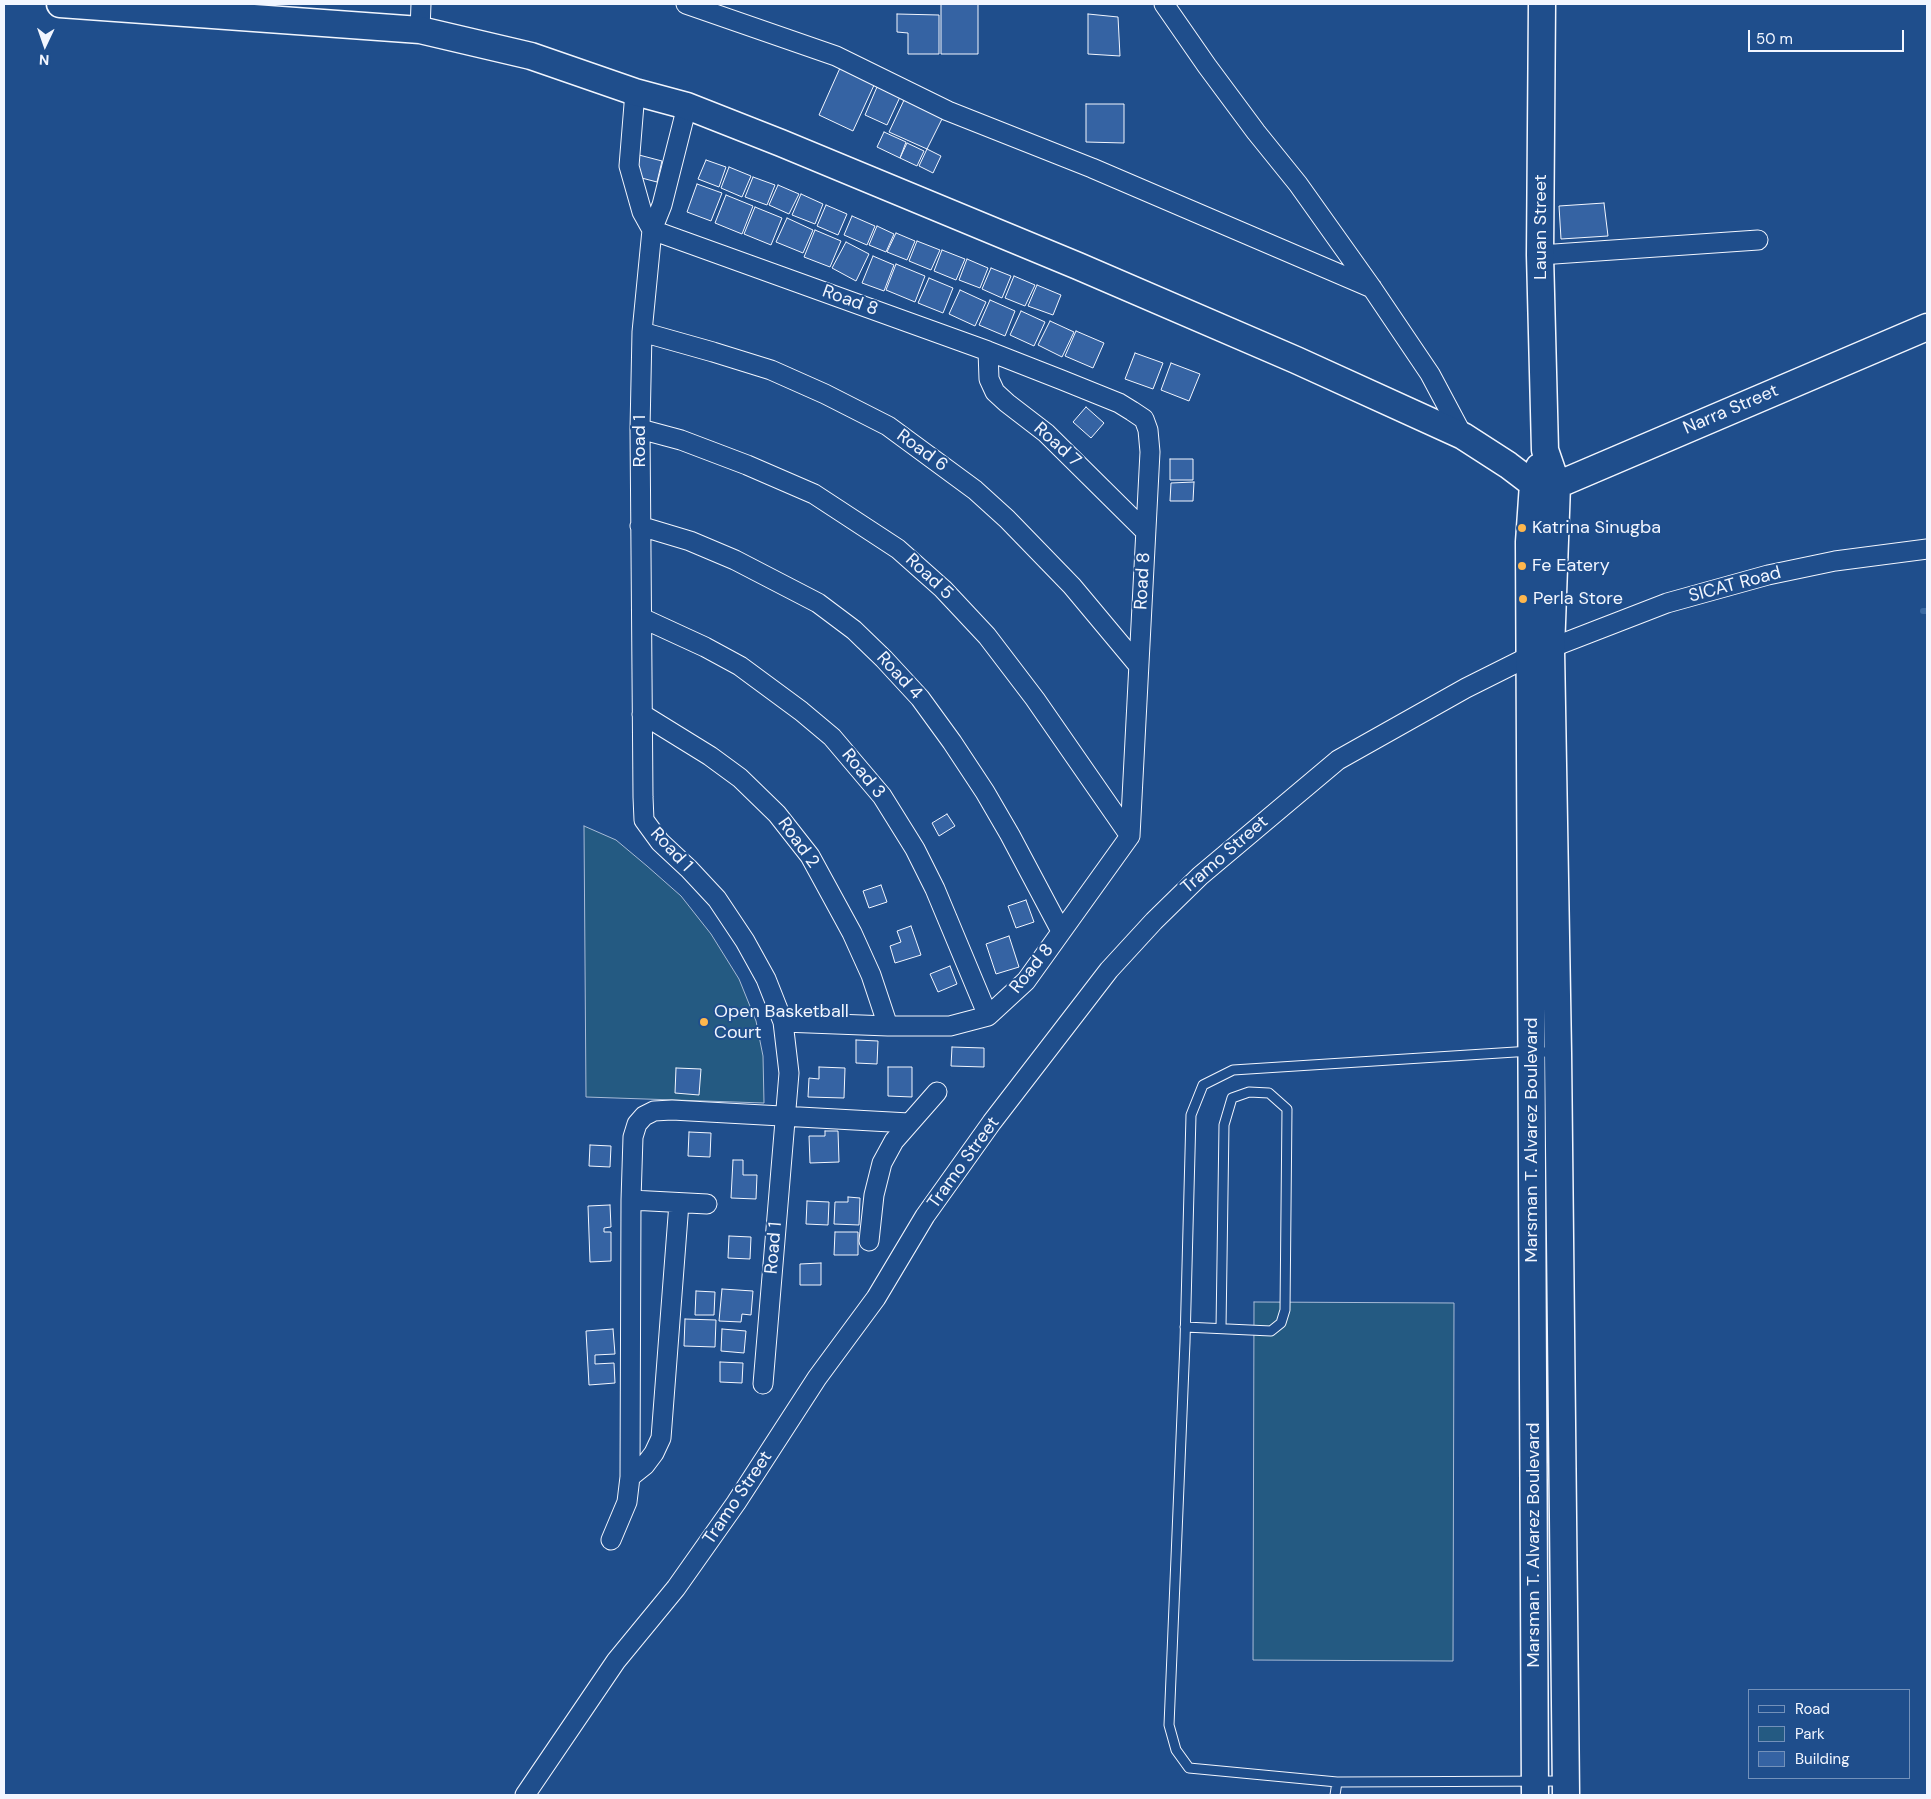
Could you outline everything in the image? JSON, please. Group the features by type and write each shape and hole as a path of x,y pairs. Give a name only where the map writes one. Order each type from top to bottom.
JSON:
{"street":[{"path":"60,4 420,30 531,56 635,92 687,106 1078,266 1296,360 1463,436 1508,465 1545,484"},
{"path":"420,30 421,4"},
{"path":"686,4 836,56 948,111 1092,168 1372,288"},
{"path":"1164,4 1212,73 1298,184 1372,288 1430,374 1463,436"},
{"name":"Lauan Street","path":"1542,4 1540,255 1545,484"},
{"path":"635,92 629,166 642,212 652,230"},
{"name":"Road 1","path":"687,106 662,204 652,230 642,332 640,526 644,820 660,842 689,869 721,906 745,940 766,979 784,1022 789,1073 763,1384"},
{"name":"Road 8","path":"652,230 988,351 1118,403 1144,419 1148,430 1150,452 1130,836 1026,981 988,1016 950,1026 784,1022"},
{"path":"1540,255 1758,240"},
{"name":"Narra Street","path":"1545,484 1927,327"},
{"name":"Road 6","path":"642,332 771,370 825,394 888,426 976,490 1007,519 1072,586 1138,665"},
{"name":"Road 7","path":"988,351 989,379 995,392 1046,433 1145,531"},
{"name":"Road 5","path":"640,429 681,440 747,465 814,494 898,549 943,588 987,636 1035,699 1130,836"},
{"name":"Marsman T. Alvarez Boulevard","path":"1545,484 1530,542 1540,653 1558,1053 1566,1788"},
{"name":"Road 4","path":"640,526 690,541 735,560 818,603 854,630 920,698 952,742 1010,834 1061,931"},
{"name":"SICAT Road","path":"1540,653 1667,603 1768,575 1835,561 1927,549"},
{"name":"Road 3","path":"642,618 705,647 740,666 801,711 832,737 882,796 915,848 935,889 988,1016"},
{"name":"Marsman T. Alvarez Boulevard","path":"1535,1789 1531,1051 1540,653"},
{"name":"Tramo Street","path":"525,1795 616,1661 676,1588 736,1503 817,1378 876,1298 931,1208 992,1122 1109,970 1154,920 1200,876 1338,760 1466,688 1540,653"},
{"name":"Road 2","path":"642,714 710,756 740,778 777,814 810,856 852,933 872,975 888,1026"},
{"path":"868,1241 874,1195 882,1163 894,1141 937,1092"},
{"path":"611,1540 627,1502 630,1477 631,1200 633,1137 637,1124 644,1116 654,1111 672,1110 909,1123"},
{"path":"631,1200 707,1204"},
{"path":"630,1477 654,1453 661,1438 679,1203"}],"lane":[{"path":"1558,1053 1531,1051 1233,1070 1203,1085 1191,1114 1185,1327 1169,1725 1176,1750 1188,1768 1337,1782 1535,1789 1566,1788"},
{"path":"1185,1327 1271,1331 1282,1323 1286,1310 1287,1109 1269,1093 1249,1092 1232,1098 1224,1124 1220,1328"},
{"path":"1335,1795 1337,1782"}],"green space":[{"path":"584,826 616,840 647,866 681,896 711,934 739,979 756,1021 763,1056 764,1103 586,1097"},
{"path":"1254,1302 1454,1303 1453,1661 1253,1660"}],"building":[{"path":"941,4 978,4 978,54 941,54"},
{"path":"897,14 939,15 939,54 908,54 908,33 897,32"},
{"path":"1088,14 1118,17 1120,56 1088,54"},
{"path":"840,68 875,83 853,131 819,115"},
{"path":"877,87 900,97 887,125 865,115"},
{"path":"905,98 944,115 927,149 889,132"},
{"path":"1086,104 1124,104 1124,143 1086,142"},
{"path":"884,132 906,142 900,158 877,147"},
{"path":"907,143 924,151 917,166 900,158"},
{"path":"927,149 941,156 933,173 919,166"},
{"path":"639,155 662,161 657,182 634,176"},
{"path":"706,160 726,167 719,187 698,179"},
{"path":"729,167 751,176 742,197 721,188"},
{"path":"753,177 775,185 767,205 745,197"},
{"path":"697,184 722,193 711,221 687,212"},
{"path":"778,185 799,194 789,214 769,205"},
{"path":"801,194 823,204 815,224 792,215"},
{"path":"726,195 753,206 742,234 715,223"},
{"path":"1604,203 1608,236 1561,239 1559,206"},
{"path":"826,205 847,214 838,235 817,226"},
{"path":"755,207 782,218 771,245 744,234"},
{"path":"852,216 875,226 867,245 844,235"},
{"path":"787,218 813,230 803,253 776,242"},
{"path":"877,226 894,234 886,252 869,245"},
{"path":"815,230 841,241 830,267 804,257"},
{"path":"896,233 915,241 907,260 887,252"},
{"path":"917,241 940,250 931,270 909,261"},
{"path":"846,242 869,254 856,281 832,268"},
{"path":"942,250 965,259 956,280 934,271"},
{"path":"873,256 894,265 884,291 862,283"},
{"path":"967,259 988,268 980,288 959,280"},
{"path":"896,264 925,276 915,302 886,290"},
{"path":"991,268 1011,276 1002,298 982,289"},
{"path":"1014,276 1035,285 1025,306 1005,298"},
{"path":"929,278 953,288 943,313 918,303"},
{"path":"1037,285 1061,295 1053,315 1028,306"},
{"path":"960,290 986,302 975,326 949,314"},
{"path":"990,300 1015,311 1005,336 979,325"},
{"path":"1021,311 1045,322 1034,346 1010,335"},
{"path":"1050,321 1074,332 1062,357 1038,345"},
{"path":"1076,331 1104,343 1093,368 1065,356"},
{"path":"1135,353 1163,363 1153,389 1125,379"},
{"path":"1171,363 1200,374 1189,401 1161,390"},
{"path":"1086,407 1104,423 1091,438 1073,422"},
{"path":"1170,459 1193,459 1193,480 1170,480"},
{"path":"1194,482 1193,501 1170,501 1171,483"},
{"path":"947,814 955,826 939,836 932,823"},
{"path":"881,885 887,902 869,908 863,891"},
{"path":"1026,900 1034,922 1016,928 1008,906"},
{"path":"911,926 921,955 895,963 890,946 901,942 897,931"},
{"path":"1009,936 1019,967 996,974 986,944"},
{"path":"950,966 957,984 938,992 930,974"},
{"path":"856,1040 878,1041 877,1064 856,1063"},
{"path":"952,1047 984,1048 984,1067 951,1066"},
{"path":"819,1067 845,1068 844,1098 808,1097 809,1078 819,1079"},
{"path":"888,1067 912,1067 912,1097 888,1096"},
{"path":"676,1068 701,1069 699,1095 675,1093"},
{"path":"825,1131 838,1131 839,1162 810,1163 809,1136 825,1136"},
{"path":"689,1132 711,1133 710,1157 688,1156"},
{"path":"590,1145 611,1146 610,1167 589,1166"},
{"path":"733,1160 743,1160 743,1175 757,1175 756,1199 731,1198"},
{"path":"848,1197 860,1198 859,1225 834,1224 835,1202 848,1202"},
{"path":"807,1201 829,1202 828,1225 806,1224"},
{"path":"610,1205 611,1227 604,1228 604,1232 611,1232 611,1261 590,1262 588,1206"},
{"path":"835,1232 858,1232 858,1255 834,1255"},
{"path":"729,1236 751,1237 750,1259 728,1258"},
{"path":"821,1263 821,1285 800,1285 800,1264"},
{"path":"722,1289 753,1291 751,1315 742,1314 741,1322 719,1321"},
{"path":"696,1291 715,1292 714,1315 695,1315"},
{"path":"685,1319 716,1320 715,1347 684,1346"},
{"path":"613,1329 615,1354 595,1355 595,1364 614,1363 615,1383 589,1385 586,1331"},
{"path":"722,1329 746,1331 744,1353 721,1351"},
{"path":"720,1362 743,1363 742,1383 720,1382"}],"place":[{"name":"Katrina Sinugba","path":"1522,528"},
{"name":"Fe Eatery","path":"1522,566"},
{"name":"Perla Store","path":"1523,599"},
{"name":"Open Basketball Court","path":"704,1022"}]}
